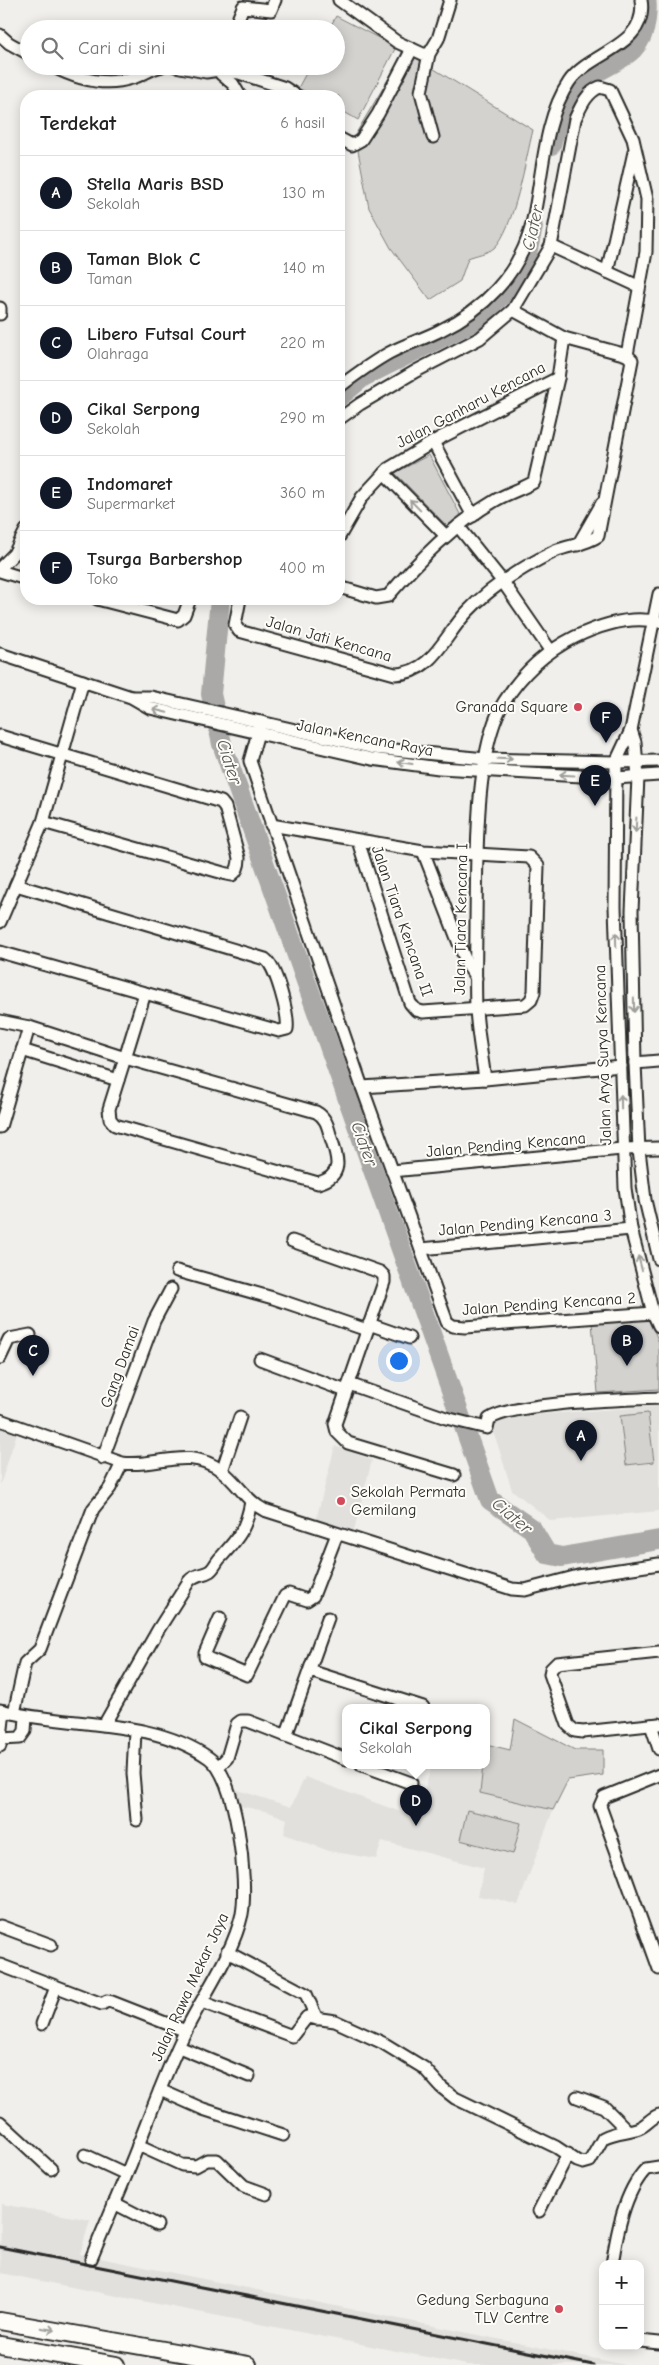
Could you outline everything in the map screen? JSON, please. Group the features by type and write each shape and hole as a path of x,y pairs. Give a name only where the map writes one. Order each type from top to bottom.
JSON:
{"highway":[{"path":"0,2321 248,2365"},
{"path":"0,2344 116,2365"}],"street":[{"path":"238,20 243,7 271,10 275,0"},
{"path":"339,0 397,42 429,54"},
{"path":"433,137 421,96 429,54 438,38 450,0"},
{"path":"345,383 390,352 466,317 492,295 524,248 558,101 576,72 620,44 634,31 642,16 641,0"},
{"path":"0,35 20,48"},
{"path":"345,141 352,145 362,140 378,114 412,49"},
{"path":"73,75 98,81 133,78 140,75"},
{"path":"223,75 224,78 234,84 237,90"},
{"path":"247,75 266,80 288,90"},
{"name":"Jalan Jati Kencana","path":"239,605 235,627 242,632 395,674 404,674 424,666 467,611 504,582 556,551 578,545 598,536 602,524 604,502 630,358 638,286 646,252 647,199 635,148 610,90 600,87 594,89 575,118 551,246"},
{"path":"607,272 635,148"},
{"path":"345,415 416,371 480,338 513,310 551,246 638,286"},
{"path":"0,308 0,314"},
{"path":"513,310 564,338 630,358"},
{"name":"Jalan Ganharu Kencana","path":"345,527 362,497 388,469 433,442 558,378 564,338"},
{"path":"345,589 376,598 388,596 423,556 458,526 495,500 534,482 558,378"},
{"path":"433,442 473,516"},
{"path":"384,473 446,536"},
{"path":"458,526 504,582 550,650"},
{"path":"20,542 14,554 0,570 20,577"},
{"path":"616,762 631,730 656,621 659,594"},
{"path":"120,605 178,620 184,615 188,605"},
{"name":"Jalan Tiara Kencana I","path":"485,1079 476,1009 477,854 485,764 492,731 503,703 535,662 550,650 592,628 638,619 656,621"},
{"name":"Jalan Kencana Raya","path":"0,654 131,697 150,708 198,714 260,728 374,748 485,764 616,778 659,775"},
{"path":"0,922 43,822 64,754 83,681"},
{"path":"260,728 250,761 362,1087 421,1249"},
{"name":"Jalan Arya Surya Kencana","path":"631,730 638,777 632,911 639,1150 645,1200 659,1258"},
{"path":"0,736 221,802 225,807 239,858 239,865 236,872 232,875 226,874 43,822"},
{"name":"Jalan Kencana Raya","path":"485,764 659,761"},
{"name":"Jalan Arya Surya Kencana","path":"616,762 615,907 622,1149 631,1229 659,1326"},
{"path":"271,825 423,851 477,854"},
{"name":"Jalan Tiara Kencana II","path":"358,841 410,1003 416,1010 423,1012 524,1005 531,1000 534,992 538,866 529,857 477,854"},
{"path":"423,851 467,964 476,978"},
{"path":"0,952 279,1031 287,1029 287,1014 271,966 265,959 16,884"},
{"path":"0,1021 29,1027 125,1058 316,1112 325,1119 338,1157 337,1168 327,1180 318,1183 115,1124 110,1118 110,1109 118,1080 125,1058 145,993"},
{"path":"0,1127 5,1090 22,1050 29,1027"},
{"path":"22,1050 118,1080"},
{"path":"635,1063 659,1062"},
{"path":"362,1087 485,1079 621,1066"},
{"name":"Jalan Pending Kencana","path":"392,1171 622,1149 659,1148"},
{"name":"Jalan Pending Kencana 3","path":"421,1249 631,1229"},
{"path":"292,1242 380,1272 384,1276 384,1282 335,1424 336,1432 348,1443 454,1475"},
{"name":"Jalan Pending Kencana 2","path":"421,1249 447,1322 453,1326 465,1327 654,1313"},
{"path":"177,1271 409,1338"},
{"name":"Gang Damai","path":"103,1458 154,1321 171,1289"},
{"path":"0,1358 9,1339 30,1335"},
{"path":"260,1359 454,1420 484,1427 489,1419 498,1414 548,1406 659,1398"},
{"path":"222,1471 240,1417"},
{"path":"0,1420 122,1464 138,1464 178,1457 202,1461 222,1471 251,1502 264,1510 519,1590 578,1576 659,1564"},
{"path":"0,1746 6,1711 25,1663 40,1649 93,1509 110,1488 122,1464"},
{"path":"104,1725 158,1630 189,1581 194,1576 209,1572 214,1568 222,1555 238,1539 247,1520 251,1502"},
{"path":"220,1618 205,1657 247,1675 250,1673 285,1596 289,1594 308,1600 311,1598 337,1534"},
{"path":"286,1736 328,1618"},
{"path":"659,1652 554,1665 550,1674 568,1725 575,1731 583,1732 655,1724 659,1749"},
{"path":"310,1671 414,1704"},
{"path":"6,1711 26,1717 104,1725 170,1739 210,1758 219,1766 226,1758 237,1724 241,1721 248,1721 342,1757"},
{"path":"1,1739 17,1740 23,1736 26,1717"},
{"path":"135,1731 132,1766 137,1820"},
{"name":"Jalan Rawa Mekar Jaya","path":"91,2259 160,2090 186,2031 227,1952 241,1916 244,1884 234,1809 219,1766"},
{"path":"373,1769 411,1783"},
{"path":"659,1775 604,1797 600,1803 657,1952 654,1961 659,1969"},
{"path":"0,1926 51,1945"},
{"path":"227,1952 306,1994 317,2019"},
{"path":"0,1965 102,2004 112,2002 186,2031"},
{"path":"42,2024 56,1986"},
{"path":"202,2002 292,2036 305,2019 311,2017 341,2023 383,2044 424,2068 441,2087 455,2098 568,2154 577,2161 587,2163 594,2156 599,2142 603,2138 639,2128 648,2120 659,2115"},
{"path":"179,2047 249,2076"},
{"path":"160,2090 203,2109 283,2135"},
{"path":"577,2097 604,2107 627,2130"},
{"path":"0,2122 51,2169"},
{"path":"138,2145 182,2165 196,2166 207,2160 217,2160 244,2186 266,2194"},
{"path":"539,2212 568,2154"},
{"path":"84,2155 126,2174"},
{"path":"613,2260 618,2233 633,2188 646,2169 659,2167"},
{"path":"114,2203 157,2225"},
{"path":"644,2341 659,2343"}],"shaded area":[{"path":"336,16 344,20 334,20"},
{"path":"345,21 396,47 358,120 345,112 345,90 302,90 298,88 305,75 345,75"},
{"path":"405,51 533,130 518,193 508,226 501,239 491,250 468,258 460,281 430,300 391,248 369,208 355,135"},
{"path":"429,455 461,516 447,526 395,473"},
{"path":"650,1320 659,1343 659,1389 598,1393 592,1322"},
{"path":"659,1406 659,1511 551,1521 512,1490 494,1433 494,1425 502,1417"},
{"path":"648,1413 654,1462 626,1465 620,1416"},
{"path":"0,1426 17,1433 0,1485"},
{"name":"Sekolah Permata Gemilang","path":"335,1446 372,1460 354,1530 316,1520"},
{"path":"515,1719 575,1750 603,1750 603,1775 568,1780 553,1810 480,1793 483,1769 490,1769 490,1745 510,1750"},
{"path":"431,1769 483,1769 480,1793 553,1810 518,1905 478,1896 484,1868 382,1841 376,1859 329,1851 284,1834 287,1819 269,1812 240,1806 235,1789 291,1807 305,1777 409,1815 421,1801"},
{"path":"467,1810 521,1823 513,1854 460,1840"},
{"path":"1,2204 90,2220 80,2254 626,2365 467,2365 0,2273"}],"waterway":[{"name":"Ciater","path":"551,145 562,110 577,87 594,74 623,57 638,43 646,19 646,0"},
{"name":"Ciater","path":"345,392 363,377 476,320 522,276 533,227"},
{"name":"Ciater","path":"219,605 211,694 222,744 490,1500 532,1529 547,1554 562,1557 659,1540"}],"railway":[{"path":"0,2247 593,2365"}],"place":[{"name":"Granada Square","path":"578,707"},
{"name":"Tsurga Barbershop","path":"606,743"},
{"name":"Indomaret","path":"595,806"},
{"name":"Taman Blok C","path":"627,1366"},
{"name":"Libero Futsal Court","path":"33,1376"},
{"name":"Stella Maris BSD","path":"581,1461"},
{"name":"Sekolah Permata Gemilang","path":"341,1501"},
{"name":"Cikal Serpong","path":"416,1826"},
{"name":"Gedung Serbaguna TLV Centre","path":"559,2309"}]}
